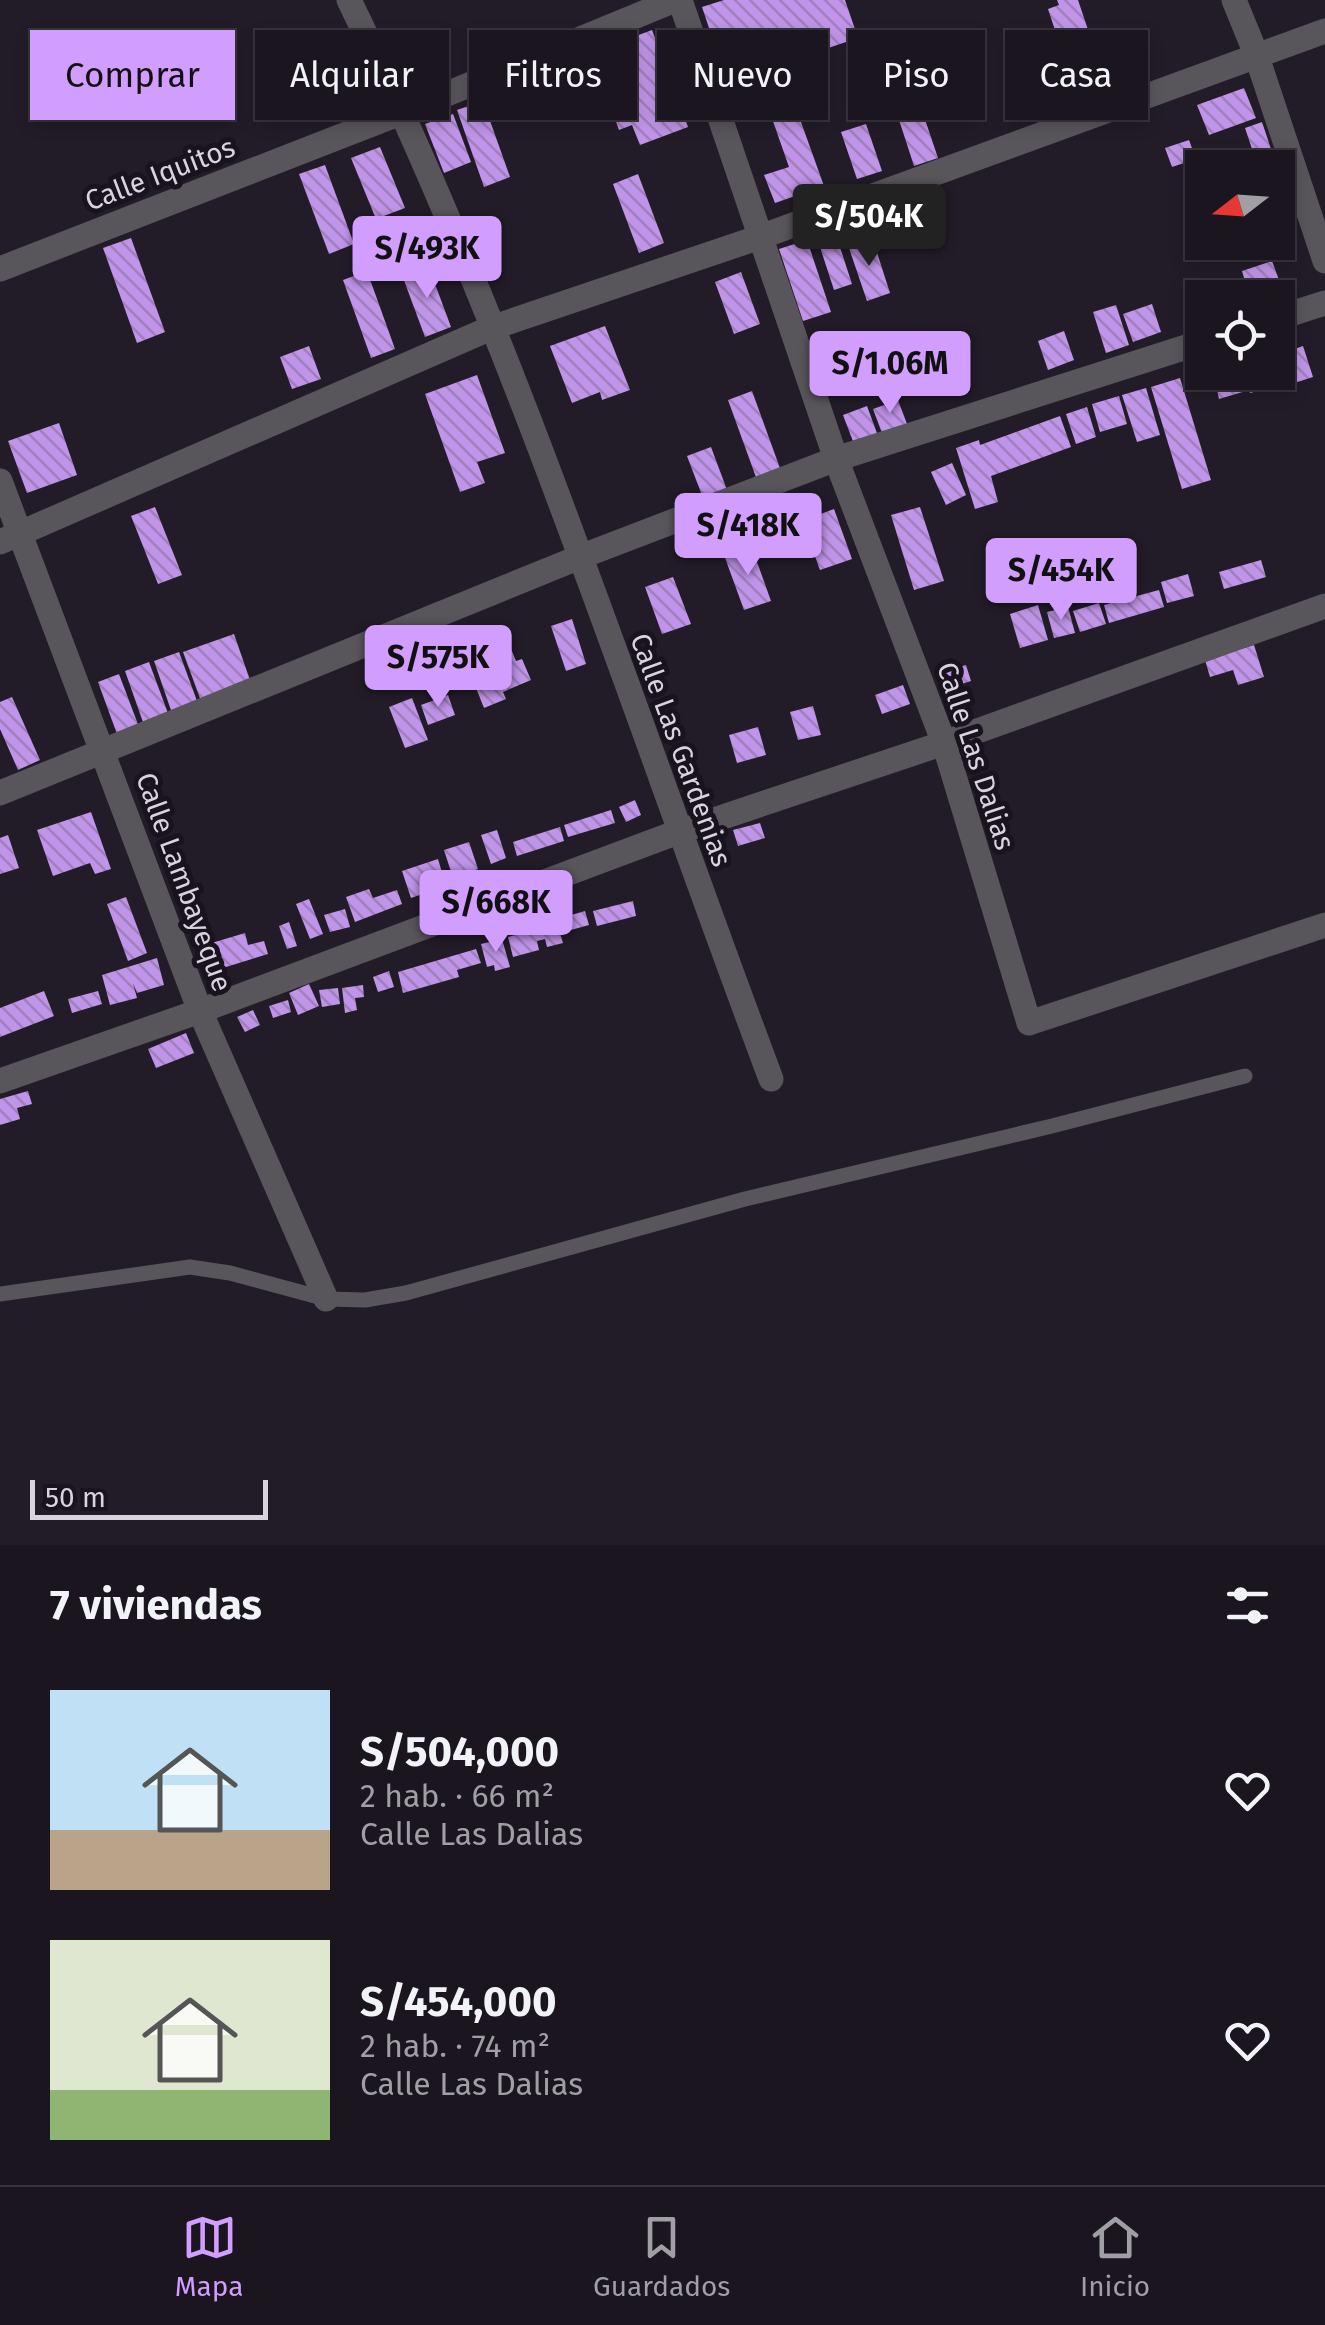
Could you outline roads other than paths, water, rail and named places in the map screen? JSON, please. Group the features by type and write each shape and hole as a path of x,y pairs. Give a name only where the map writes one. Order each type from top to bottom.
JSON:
{"street":[{"name":"Calle Las Gardenias","path":"349,0 363,30"},
{"name":"Calle Iquitos","path":"449,93 678,0"},
{"name":"Calle Las Dalias","path":"678,0 763,236 836,460 944,743 1028,1023 1325,926"},
{"path":"1234,0 1325,260"},
{"path":"11,538 491,328 763,236 1325,31"},
{"name":"Calle Iquitos","path":"0,269 382,120"},
{"name":"Calle Las Gardenias","path":"406,120 580,557 771,1079"},
{"path":"1295,313 1325,303"},
{"path":"0,793 580,557 836,460 1185,347"},
{"name":"Calle Lambayeque","path":"0,481 11,538 104,752 200,1011 326,1300"},
{"path":"0,1081 200,1011 678,832 944,743 1325,606"}],"lane":[{"path":"0,1294 190,1268 230,1273 326,1300 366,1300 457,1281 745,1199 1245,1076"}]}
